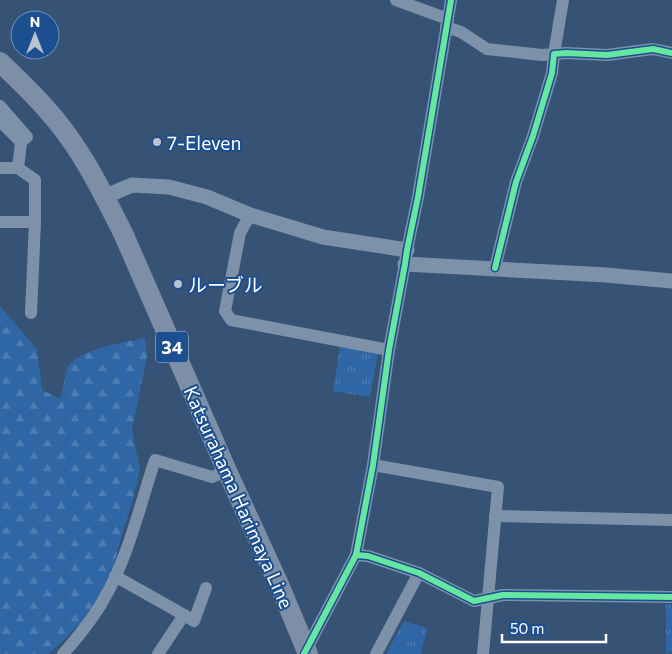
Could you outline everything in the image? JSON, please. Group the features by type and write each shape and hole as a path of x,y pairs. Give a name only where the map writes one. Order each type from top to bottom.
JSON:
{"main road":[{"name":"Katsurahama Harimaya Line","path":"0,62 53,116 69,136 87,164 123,233 281,589 306,653"}],"street":[{"path":"396,0 447,23 487,49 542,55 566,52 607,55 653,49 672,53"},
{"path":"306,653 356,555 373,465 389,350 418,197 451,0"},
{"path":"495,268 516,182 533,136 552,73 564,0"},
{"path":"0,106 27,138 21,142 18,168"},
{"path":"0,121 21,142"},
{"path":"0,168 18,168 35,180 31,313"},
{"path":"104,197 132,185 169,187 207,197 250,216 323,237 406,257 495,268 672,281"},
{"path":"250,216 240,233 224,311 231,320 389,350"},
{"path":"0,222 35,222"},
{"path":"63,654 80,636 104,600 122,562 155,460 212,477 227,471"},
{"path":"373,465 498,487 484,654"},
{"path":"496,516 672,520"},
{"path":"356,555 368,556 419,573 474,602 503,596 672,597"},
{"path":"376,654 419,573"},
{"path":"115,576 194,622 206,588"},
{"path":"158,654 184,616"}],"green space":[{"path":"0,306 37,349 42,390 60,399 69,365 75,359 93,350 145,338 147,357 132,430 140,469 113,569 88,619 76,627 48,654 0,654"},
{"path":"340,345 378,352 370,397 333,391"},
{"path":"666,604 672,605 672,652 666,654"},
{"path":"404,621 427,628 421,654 386,654"}],"cycle path":[{"path":"304,654 356,555 373,465 389,350 418,197 451,0"},
{"path":"495,268 516,182 533,136 552,73 554,54 607,55 653,49 672,53"},
{"path":"356,555 368,556 419,573 474,601 503,595 672,597"}],"place":[{"name":"7-Eleven","path":"157,142"},
{"name":"ルーブル","path":"178,284"}]}
